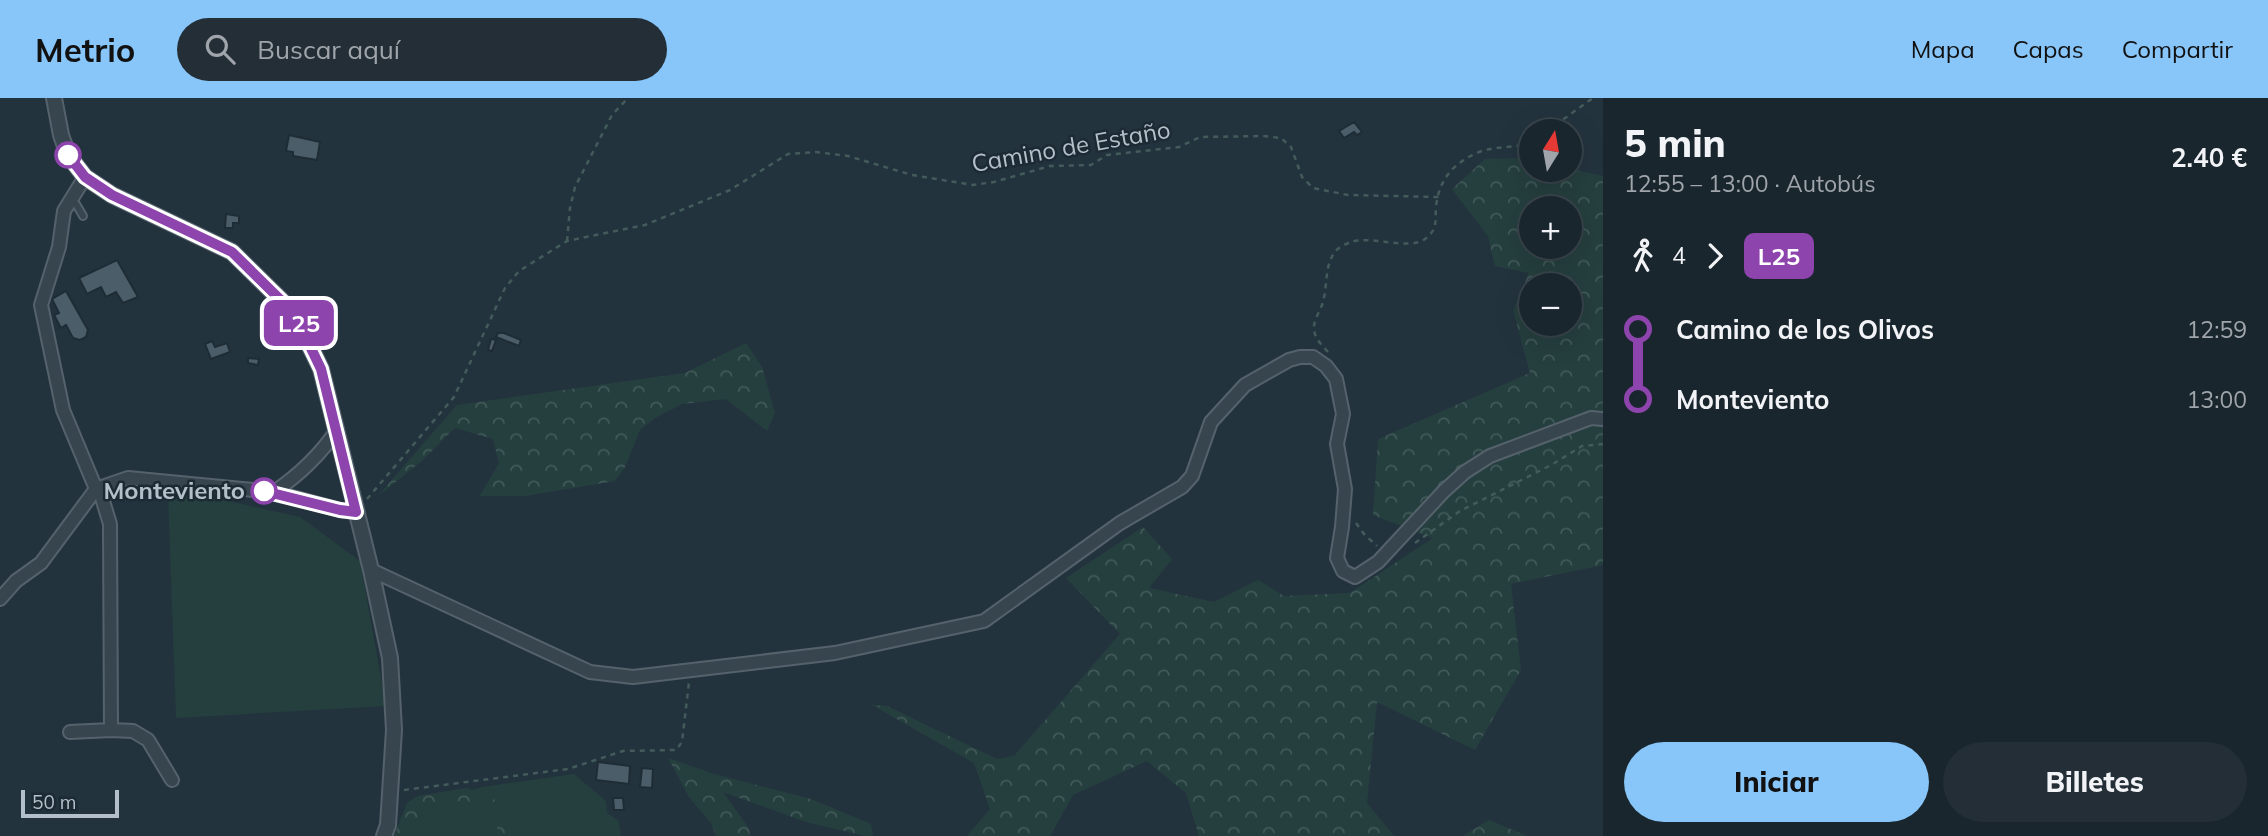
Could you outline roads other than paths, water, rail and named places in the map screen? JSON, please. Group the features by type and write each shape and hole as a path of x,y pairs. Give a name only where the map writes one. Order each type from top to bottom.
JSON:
{"street":[{"path":"54,98 68,155 85,177 112,195 232,252 294,313 321,369 390,658 394,730 388,825 384,836"},
{"path":"85,177 64,211 59,247 41,305 63,410 98,489 110,524 111,730"},
{"path":"371,570 590,672 633,677 835,653 984,621 1120,523 1182,487 1192,476 1211,422 1245,385 1289,360 1313,357 1326,366 1336,379 1343,414 1337,444 1345,489 1337,558 1343,571 1355,577 1378,562 1465,472 1490,456 1591,418 1603,419"},
{"path":"274,492 293,479 325,447 337,430"},
{"path":"0,599 16,581 41,563 98,489 128,478 274,492 356,512"},
{"path":"69,732 133,731 148,740 172,780"}],"lane":[{"path":"71,200 83,216"}],"place":[{"name":"Monteviento","path":"264,491"}]}
